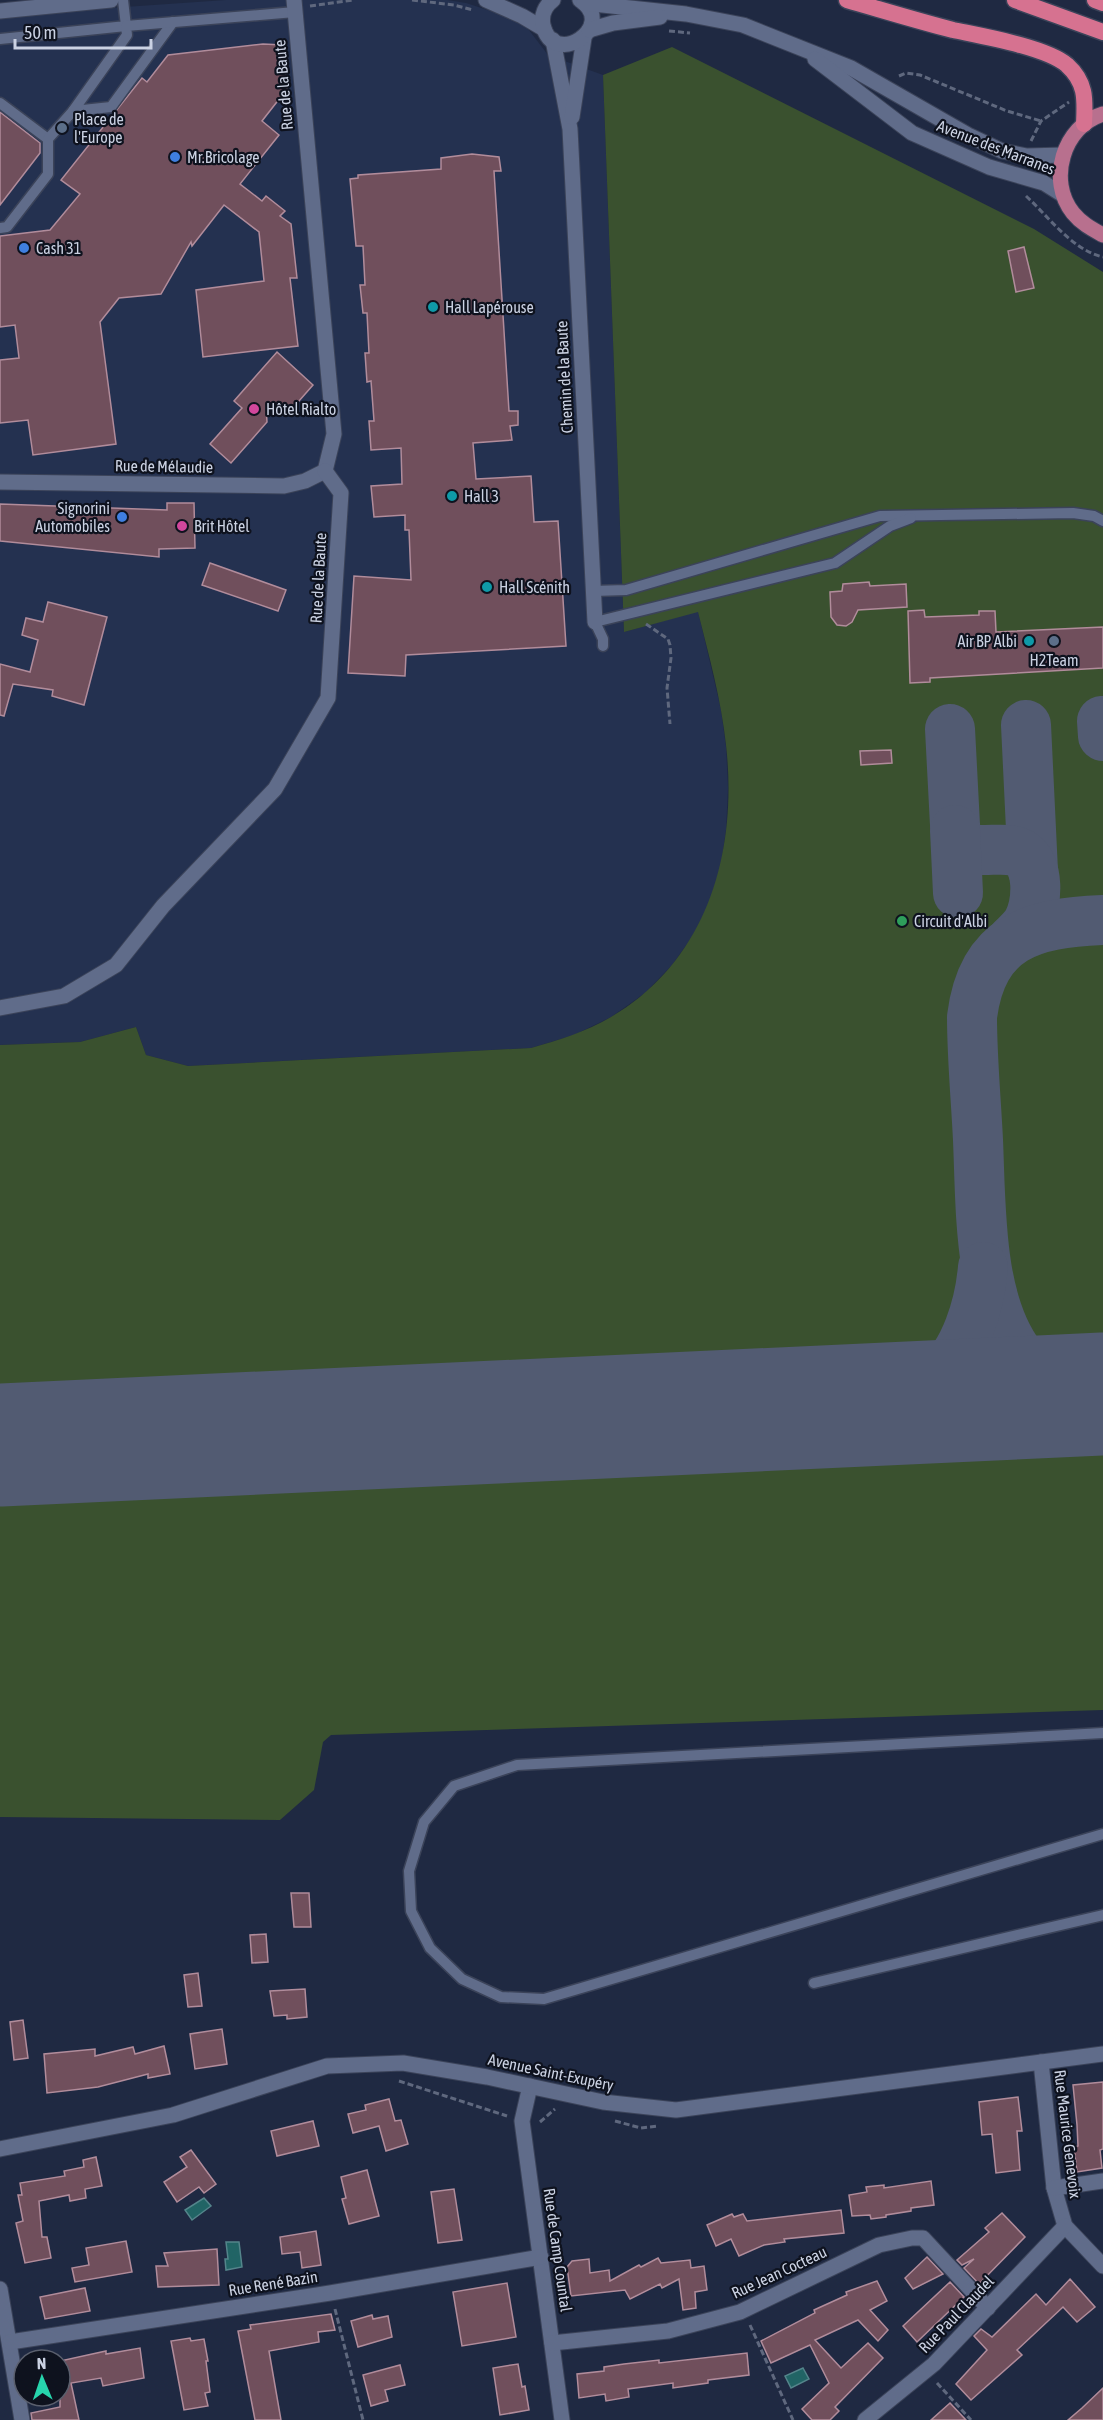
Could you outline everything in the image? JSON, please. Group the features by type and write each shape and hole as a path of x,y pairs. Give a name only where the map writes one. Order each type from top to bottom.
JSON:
{"highway":[{"path":"847,0 1041,52 1066,65 1085,93 1084,124"},
{"path":"1014,0 1103,32"},
{"path":"1095,0 1103,3"}],"main road":[{"path":"1103,114 1084,124 1071,138 1063,154 1060,175 1063,195 1072,212 1086,226 1103,235"}],"street":[{"path":"0,11 111,0"},
{"path":"548,34 542,20 544,10 553,0"},
{"name":"Avenue des Marranes","path":"582,1 686,14 743,25 851,68 968,135 1002,151 1027,156 1063,154"},
{"name":"Chemin de la Baute","path":"570,129 591,16 582,1"},
{"name":"Rue de la Baute","path":"0,1008 64,996 116,966 163,906 275,789 328,698 341,493 325,471 334,434 294,6"},
{"path":"481,6 522,16 548,34"},
{"name":"Avenue des Marranes","path":"548,34 569,44 613,23 686,14"},
{"name":"Chemin de la Baute","path":"548,34 570,129 594,622"},
{"name":"Avenue des Marranes","path":"801,48 912,133 989,167 1044,183 1063,195"},
{"name":"Rue de Mélaudie","path":"0,483 284,486 305,481 325,471"},
{"name":"Avenue Saint-Exupéry","path":"0,2149 173,2115 327,2066 403,2062 530,2086 603,2103 676,2110 1103,2054"},
{"name":"Rue Maurice Genevoix","path":"1041,2062 1054,2188 1065,2226 1103,2266"},
{"name":"Rue de Camp Countal","path":"530,2086 522,2121 562,2420"},
{"path":"1054,2188 1103,2181"},
{"name":"Rue Paul Claudel","path":"865,2420 926,2371 1065,2226"},
{"name":"Rue Jean Cocteau","path":"552,2343 668,2331 745,2309 879,2245 912,2238 923,2238 988,2308"},
{"name":"Rue René Bazin","path":"10,2342 330,2293 541,2257"},
{"path":"0,2289 22,2420"}],"lane":[{"path":"0,228 7,227 48,174 48,140 73,111 127,35 123,0"},
{"path":"0,39 173,22 294,6"},
{"path":"73,111 111,107 173,22"},
{"path":"0,103 48,140"},
{"path":"593,591 626,590 880,516 1073,513 1094,516 1103,521"},
{"path":"603,645 603,639 594,622 835,563 890,526 919,516"},
{"path":"1103,1733 517,1765 454,1786 424,1821 409,1871 411,1911 430,1948 462,1979 501,1997 544,1999 1103,1834"},
{"path":"814,1983 1103,1915"}],"path":[{"path":"294,6 353,0"},
{"path":"412,0 481,6"},
{"path":"664,31 693,33"},
{"path":"897,76 906,73 920,75 1007,111 1041,121"},
{"path":"1030,146 1041,121 1058,108 1085,93"},
{"path":"1018,189 1075,245 1103,257"},
{"path":"641,611 644,622 668,639 670,645 671,658 667,688 670,724"},
{"path":"330,2293 363,2420"},
{"path":"745,2309 793,2420"},
{"path":"926,2371 971,2420"}],"shaded area":[{"path":"226,0 447,0 466,3 522,21 548,55 603,75 624,632 698,611 721,710 728,788 726,830 721,865 709,905 692,937 672,965 645,993 611,1017 574,1035 531,1048 188,1066 146,1055 136,1027 80,1042 0,1045 0,19"},
{"name":"Circuit d'Albi","path":"672,47 1034,229 1103,272 1103,1710 331,1735 323,1742 314,1790 280,1820 0,1817 0,1045 80,1042 136,1027 146,1055 188,1066 531,1048 592,1027 611,1017 644,993 672,965 693,934 709,899 720,863 727,824 728,785 721,711 698,612 624,632 603,75"},
{"path":"204,2198 211,2206 192,2220 185,2210"},
{"path":"226,2242 239,2242 242,2267 226,2270 225,2259 228,2259"},
{"path":"803,2368 809,2379 791,2388 785,2376"}],"building":[{"path":"263,44 283,45 287,89 262,121 279,135 240,184 262,201 266,196 285,211 280,216 291,224 297,278 290,278 298,346 203,357 196,290 264,281 259,232 224,205 192,246 191,242 161,294 119,298 100,322 116,444 33,455 28,420 0,423 0,360 19,358 15,325 0,327 0,236 50,230 80,194 61,180 142,78 147,82 168,55"},
{"path":"0,112 40,143 40,153 0,205"},
{"path":"472,154 499,157 501,171 494,171 509,411 518,411 518,425 510,426 512,440 473,443 476,479 531,476 534,522 558,521 566,646 406,655 405,676 348,673 354,576 411,580 409,530 405,530 405,515 374,517 371,486 402,484 401,448 371,450 369,421 374,421 371,381 367,382 365,353 369,353 367,313 363,313 360,285 365,285 363,246 356,246 350,179 358,178 358,175 441,169 441,158"},
{"path":"1024,247 1034,288 1016,292 1008,251"},
{"name":"Hôtel Rialto","path":"277,352 313,385 292,409 288,405 266,407 267,422 231,463 210,444 242,408 234,401"},
{"path":"167,503 194,503 195,548 159,549 159,557 0,541 0,504 167,510"},
{"path":"210,563 286,590 278,611 202,585"},
{"path":"869,582 870,586 906,584 907,607 858,610 852,622 846,626 837,625 831,617 830,592 842,591 843,584"},
{"path":"48,602 107,617 84,705 52,696 53,690 13,684 4,716 0,715 0,664 30,672 38,640 22,635 26,618 43,622"},
{"name":"Air BP Albi","path":"924,610 925,617 979,615 979,611 995,611 996,632 1103,627 1103,668 930,678 930,682 910,683 908,611"},
{"path":"891,750 892,763 861,765 860,751"},
{"path":"291,1893 309,1893 311,1927 294,1927"},
{"path":"266,1934 268,1962 252,1963 250,1935"},
{"path":"198,1973 202,2006 188,2007 184,1975"},
{"path":"305,1989 307,2017 287,2019 287,2015 274,2016 270,1991"},
{"path":"23,2020 28,2058 14,2060 10,2022"},
{"path":"222,2029 227,2064 195,2069 190,2034"},
{"path":"164,2046 170,2074 148,2078 148,2074 98,2087 47,2093 44,2054 95,2049 95,2056 133,2047 135,2054"},
{"path":"1103,2082 1103,2149 1100,2150 1102,2168 1077,2172 1074,2147 1078,2146 1073,2085"},
{"path":"1018,2097 1022,2131 1017,2131 1020,2170 996,2173 992,2134 982,2135 979,2102"},
{"path":"389,2099 395,2121 401,2120 408,2144 386,2151 379,2126 353,2133 348,2114 366,2110 365,2105"},
{"path":"313,2121 319,2146 277,2156 271,2131"},
{"path":"191,2150 216,2184 204,2193 199,2187 177,2202 164,2182 187,2167 180,2157"},
{"path":"96,2157 102,2186 85,2189 86,2198 70,2201 69,2195 39,2201 42,2237 47,2237 51,2258 25,2263 16,2223 23,2221 18,2195 22,2195 20,2183 65,2176 64,2171 84,2167 83,2160"},
{"path":"367,2170 379,2216 349,2224 342,2199 346,2198 341,2177"},
{"path":"931,2181 934,2205 911,2208 911,2211 886,2215 886,2217 871,2219 870,2215 852,2216 849,2195 867,2192 866,2187 884,2185 884,2188"},
{"path":"454,2189 462,2240 438,2243 431,2192"},
{"path":"841,2210 844,2233 784,2239 785,2242 764,2245 739,2256 731,2239 716,2246 707,2225 732,2214 734,2217 743,2214 747,2221"},
{"path":"1002,2213 1025,2237 979,2284 964,2268 974,2259 962,2265 957,2260 989,2232 985,2228"},
{"path":"316,2231 321,2265 302,2268 300,2252 282,2254 280,2237"},
{"path":"126,2241 132,2272 75,2282 72,2268 89,2265 86,2248"},
{"path":"217,2249 219,2285 158,2287 156,2266 168,2266 164,2253"},
{"path":"927,2257 943,2274 913,2289 905,2278"},
{"path":"658,2258 661,2263 690,2260 691,2268 704,2266 707,2290 695,2292 696,2308 683,2310 679,2279 662,2288 660,2284 630,2299 625,2290 571,2296 567,2267 572,2261 589,2259 590,2273 609,2270 610,2281 639,2265 641,2267"},
{"path":"1070,2279 1095,2307 1077,2322 1063,2307 1017,2350 1022,2355 971,2400 956,2384 987,2350 974,2336 981,2329 992,2337 1036,2294 1046,2305"},
{"path":"877,2281 887,2301 870,2310 888,2330 878,2341 858,2320 815,2340 841,2368 868,2343 883,2358 835,2407 839,2411 830,2420 812,2420 802,2409 829,2383 810,2345 771,2363 761,2341 815,2313 814,2310 847,2295 846,2292"},
{"path":"950,2282 964,2297 917,2342 903,2326"},
{"path":"507,2283 516,2337 462,2346 453,2292"},
{"path":"85,2288 90,2311 45,2319 40,2297"},
{"path":"331,2314 335,2330 318,2332 319,2342 269,2351 281,2420 255,2420 238,2331 251,2329 250,2325"},
{"path":"372,2315 373,2319 388,2316 392,2337 358,2347 351,2321"},
{"path":"190,2338 191,2341 204,2339 210,2392 205,2393 208,2406 184,2410 171,2341"},
{"path":"140,2348 144,2378 103,2386 101,2378 72,2383 72,2358 106,2351 106,2354"},
{"path":"747,2353 749,2375 708,2380 708,2383 673,2388 673,2383 628,2389 629,2397 606,2401 605,2394 579,2398 577,2374 604,2371 604,2367 624,2364 659,2360 659,2363"},
{"path":"518,2364 529,2410 500,2415 493,2368"},
{"path":"400,2365 405,2385 385,2390 388,2401 371,2406 363,2375"},
{"path":"72,2388 79,2420 32,2420 31,2413 55,2408 72,2408"},
{"path":"1103,2388 1103,2420 1068,2420 1082,2408"},
{"path":"950,2403 966,2420 931,2420"}],"taxiway":[{"path":"1102,721 1103,736"},
{"path":"1026,725 1033,871"},
{"path":"950,729 955,825 958,837 963,845 971,849 1011,850 1020,853 1027,858 1034,875 1035,895 1031,914 1025,927 1012,940"},
{"path":"955,830 958,893"},
{"path":"1103,920 1054,925 1015,939 999,952 987,968 978,990 972,1017 984,1253 997,1309 1007,1335 1021,1357 1038,1373 1058,1382 1103,1391"},
{"path":"880,1404 928,1383 945,1369 955,1356 963,1343 975,1312 983,1267"}],"runway":[{"path":"0,1445 1103,1394"}],"place":[{"name":"Place de l'Europe","path":"62,128"},
{"name":"Mr.Bricolage","path":"175,157"},
{"name":"Cash 31","path":"24,248"},
{"name":"Hall Lapérouse","path":"433,307"},
{"name":"Hôtel Rialto","path":"254,409"},
{"name":"Hall 3","path":"452,496"},
{"name":"Signorini Automobiles","path":"122,517"},
{"name":"Brit Hôtel","path":"182,526"},
{"name":"Hall Scénith","path":"487,587"},
{"name":"Air BP Albi","path":"1029,641"},
{"name":"H2Team","path":"1054,641"},
{"name":"Circuit d'Albi","path":"902,921"}]}
